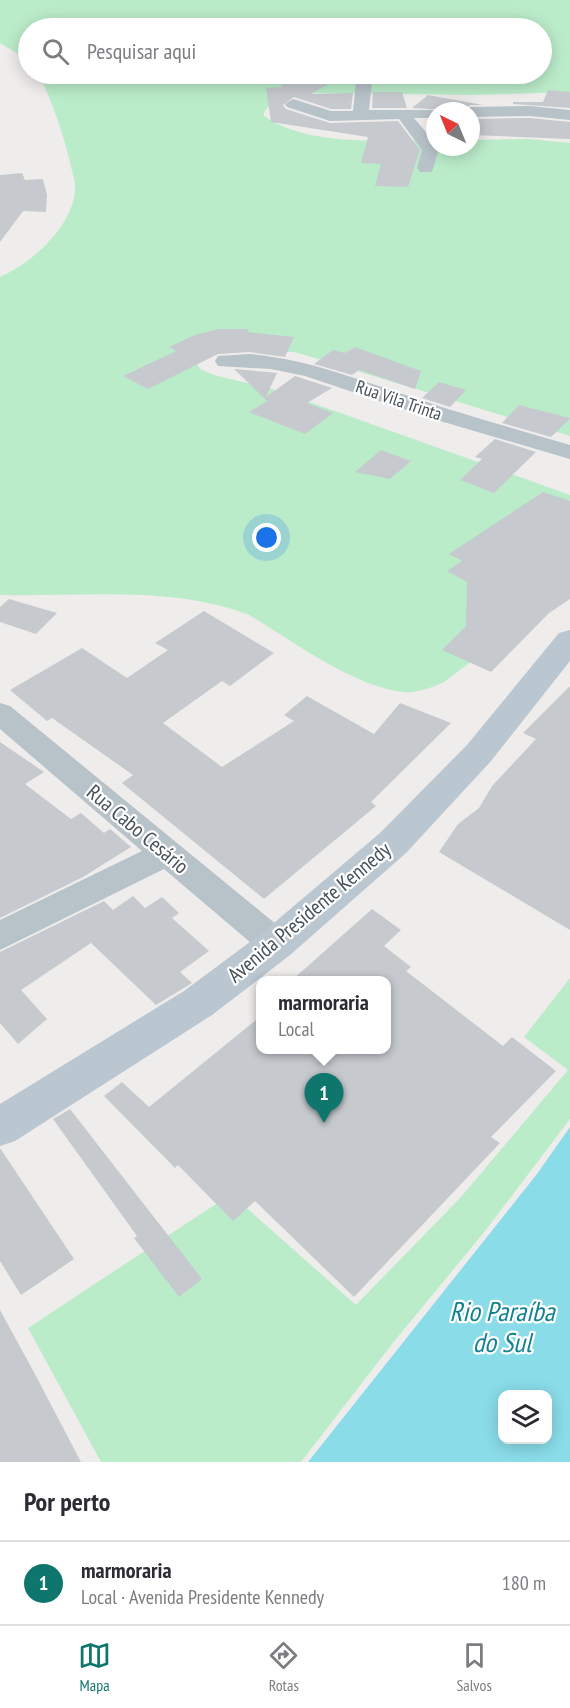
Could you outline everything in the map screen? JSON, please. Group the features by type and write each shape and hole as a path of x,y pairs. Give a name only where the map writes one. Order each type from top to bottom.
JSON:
{"main road":[{"name":"Avenida Presidente Kennedy","path":"0,1127 198,1003 276,944 393,843 479,753 570,640"}],"street":[{"path":"361,115 364,84"},
{"path":"294,104 330,116 426,113"},
{"path":"480,112 530,111 570,115"},
{"path":"404,114 411,127 431,149 426,168"},
{"name":"Rua Vila Trinta","path":"226,361 259,359 298,366 469,423 570,452"},
{"name":"Rua Cabo Cesário","path":"0,713 276,944"},
{"path":"0,936 166,853"}],"green space":[{"path":"0,0 570,0 570,92 474,95 314,93 279,100 267,108 264,116 302,133 324,137 370,141 426,140 426,156 480,156 480,140 529,139 570,143 570,436 295,352 228,350 196,363 200,369 214,375 276,390 570,495 570,587 444,682 424,690 409,692 384,688 343,672 249,615 220,606 158,596 126,594 0,595 0,277 25,263 49,242 67,216 73,203 75,189 61,130 44,84 552,84 552,18 18,18 18,54 0,43"},
{"path":"570,978 570,1119 485,1231 392,1344 301,1462 101,1462 28,1328 231,1194 356,1305 461,1197 568,1070 524,1037"}],"water":[{"name":"Rio Paraíba do Sul","path":"570,1127 570,1462 308,1462 537,1174"}],"building":[{"path":"282,84 329,84 311,94 353,93 351,109 331,109 294,97 283,105 286,109 330,123 398,121 420,150 408,187 375,186 381,164 361,163 368,137 271,122 266,88 282,87"},
{"path":"548,90 570,92 570,108 513,104 513,102 543,102"},
{"path":"373,92 402,92 407,108 372,108"},
{"path":"428,95 466,102 426,102 426,109 412,108"},
{"path":"530,118 570,122 570,139 480,135 480,119"},
{"path":"22,173 25,180 43,179 47,195 46,212 23,211 0,242 0,175"},
{"path":"218,329 248,329 248,332 294,337 285,357 249,352 218,354 148,389 123,376 176,351 169,347 195,335"},
{"path":"355,347 421,371 415,389 359,370 352,375 314,364 333,350 345,353"},
{"path":"234,369 277,373 266,397 295,376 332,388 307,403 333,413 305,434 249,412 267,401"},
{"path":"439,382 466,390 450,407 422,398"},
{"path":"519,405 570,419 551,437 502,423"},
{"path":"495,439 536,452 494,493 460,480 482,459 475,457"},
{"path":"381,450 411,461 390,479 355,472"},
{"path":"543,492 570,501 570,599 549,613 491,672 442,650 466,626 467,582 447,571 462,561 449,554"},
{"path":"9,599 57,613 36,634 0,622 0,607"},
{"path":"204,611 274,653 230,686 222,681 163,723 222,767 294,721 284,715 307,696 374,734 400,703 451,723 371,802 376,806 264,899 122,783 133,775 52,718 47,721 10,690 82,648 127,678 168,650 155,643"},
{"path":"570,686 570,930 439,852 458,824 479,808 492,786 536,739 523,733"},
{"path":"0,742 44,772 25,784 71,819 81,813 104,833 110,829 131,847 83,877 0,918"},
{"path":"133,896 145,908 162,897 179,913 172,918 209,951 180,972 192,983 156,1005 91,943 21,990 47,1019 18,1044 0,1023 0,952 104,901 113,910"},
{"path":"372,909 401,930 384,946 411,967 406,971 503,1046 512,1037 556,1071 491,1137 500,1143 354,1297 255,1201 233,1221 178,1165 175,1168 104,1096 122,1082 149,1107 256,1020 256,1054 391,1054 391,976 297,976"},
{"path":"70,1109 202,1279 179,1297 134,1238 137,1236 53,1119"},
{"path":"0,1148 74,1259 21,1295 0,1261"},
{"path":"0,1310 36,1376 81,1462 0,1462"}],"place":[{"name":"marmoraria","path":"324,1123"}]}
